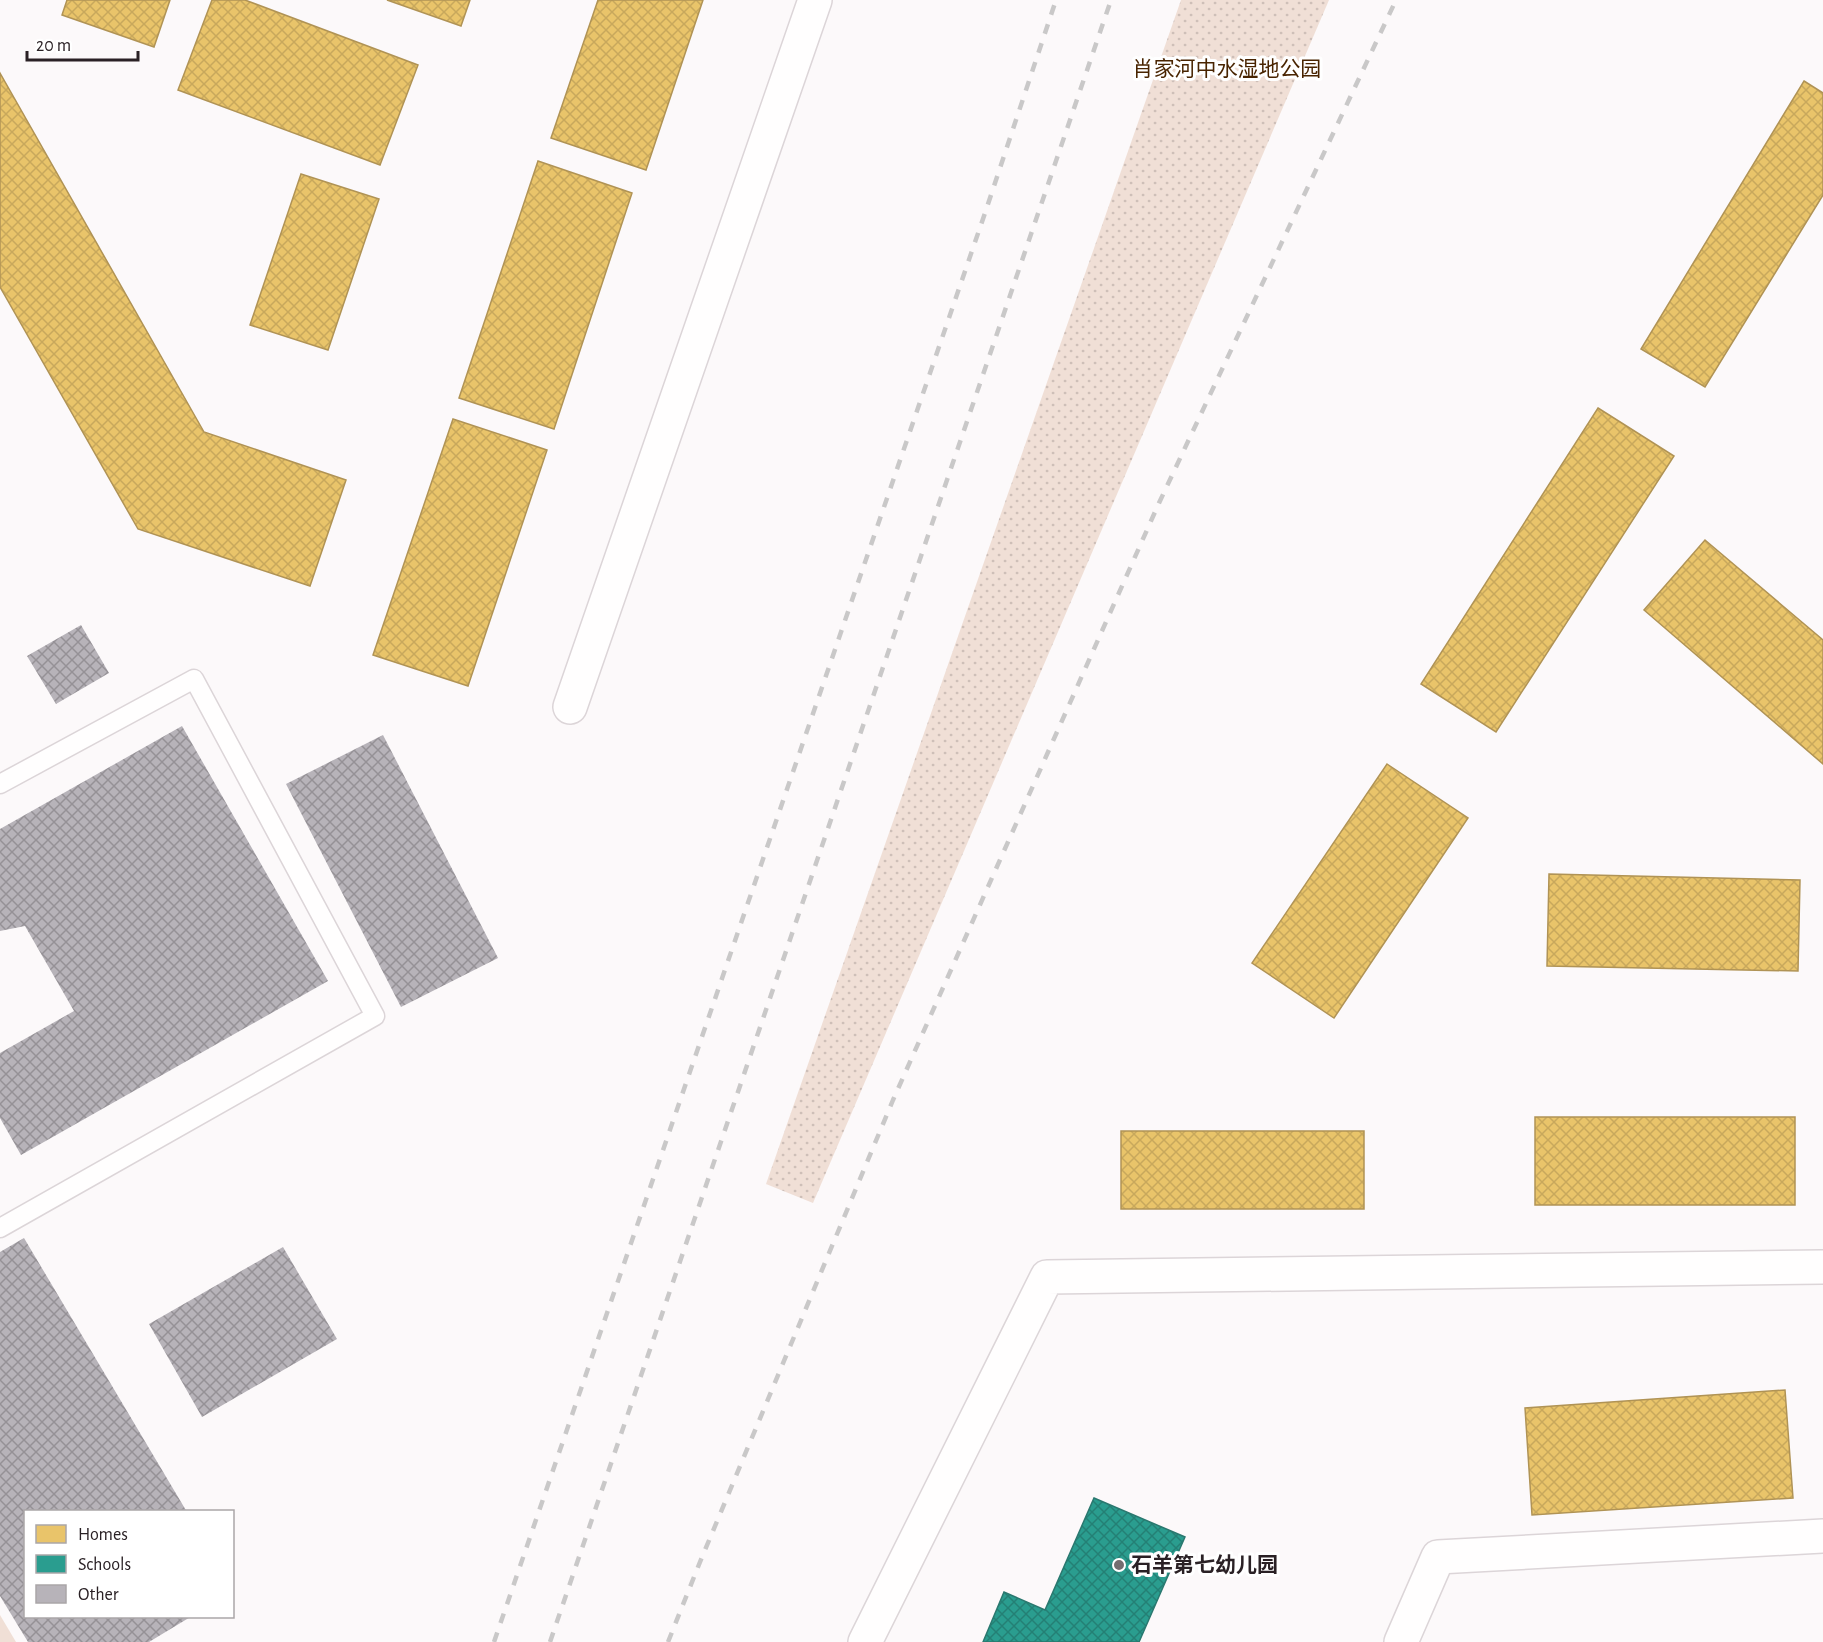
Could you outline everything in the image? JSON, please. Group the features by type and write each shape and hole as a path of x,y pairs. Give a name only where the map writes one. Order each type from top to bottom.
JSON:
{"street":[{"path":"570,707 815,0"},
{"path":"865,1642 1047,1277 1823,1267"},
{"path":"1401,1642 1438,1557 1823,1536"}],"lane":[{"path":"0,784 194,679 375,1016 0,1228"}],"green space":[{"name":"肖家河中水湿地公园","path":"1181,0 1329,0 813,1203 766,1184"},
{"path":"0,1615 16,1642 0,1642"}],"building: Homes":[{"path":"67,0 170,0 154,47 62,15"},
{"path":"212,0 245,0 418,65 380,165 178,90"},
{"path":"387,0 470,0 461,26"},
{"path":"598,0 703,0 646,170 551,138"},
{"path":"0,73 204,432 346,480 310,586 138,529 0,287"},
{"path":"1804,81 1823,93 1823,195 1705,387 1641,349"},
{"path":"538,161 632,193 554,429 459,398"},
{"path":"301,174 379,199 328,350 250,325"},
{"path":"1598,408 1674,456 1496,732 1421,684"},
{"path":"453,419 547,450 468,686 373,655"},
{"path":"1705,540 1823,640 1823,764 1644,610"},
{"path":"1387,764 1468,818 1334,1018 1252,963"},
{"path":"1549,874 1800,880 1798,971 1547,966"},
{"path":"1535,1117 1795,1117 1795,1205 1535,1205"},
{"path":"1121,1131 1364,1131 1364,1209 1121,1209"},
{"path":"1785,1390 1793,1498 1532,1515 1525,1408"}],"building: Schools":[{"name":"石羊第七幼儿园","path":"1094,1498 1185,1537 1139,1642 983,1642 1004,1592 1045,1610"}],"building: Other":[{"path":"81,625 109,673 56,704 27,656"},
{"path":"182,726 328,981 21,1155 0,1118 0,1053 74,1011 25,926 0,931 0,829"},
{"path":"383,735 498,958 401,1007 286,784"},
{"path":"24,1238 186,1510 24,1510 24,1618 189,1618 149,1642 28,1642 0,1596 0,1252"},
{"path":"283,1247 337,1339 202,1417 149,1324"}],"railway":[{"path":"494,1642 985,213 1056,0"},
{"path":"550,1642 1111,0"},
{"path":"668,1642 893,1100 1159,503 1396,0"}],"place":[{"name":"石羊第七幼儿园","path":"1119,1565"}]}
